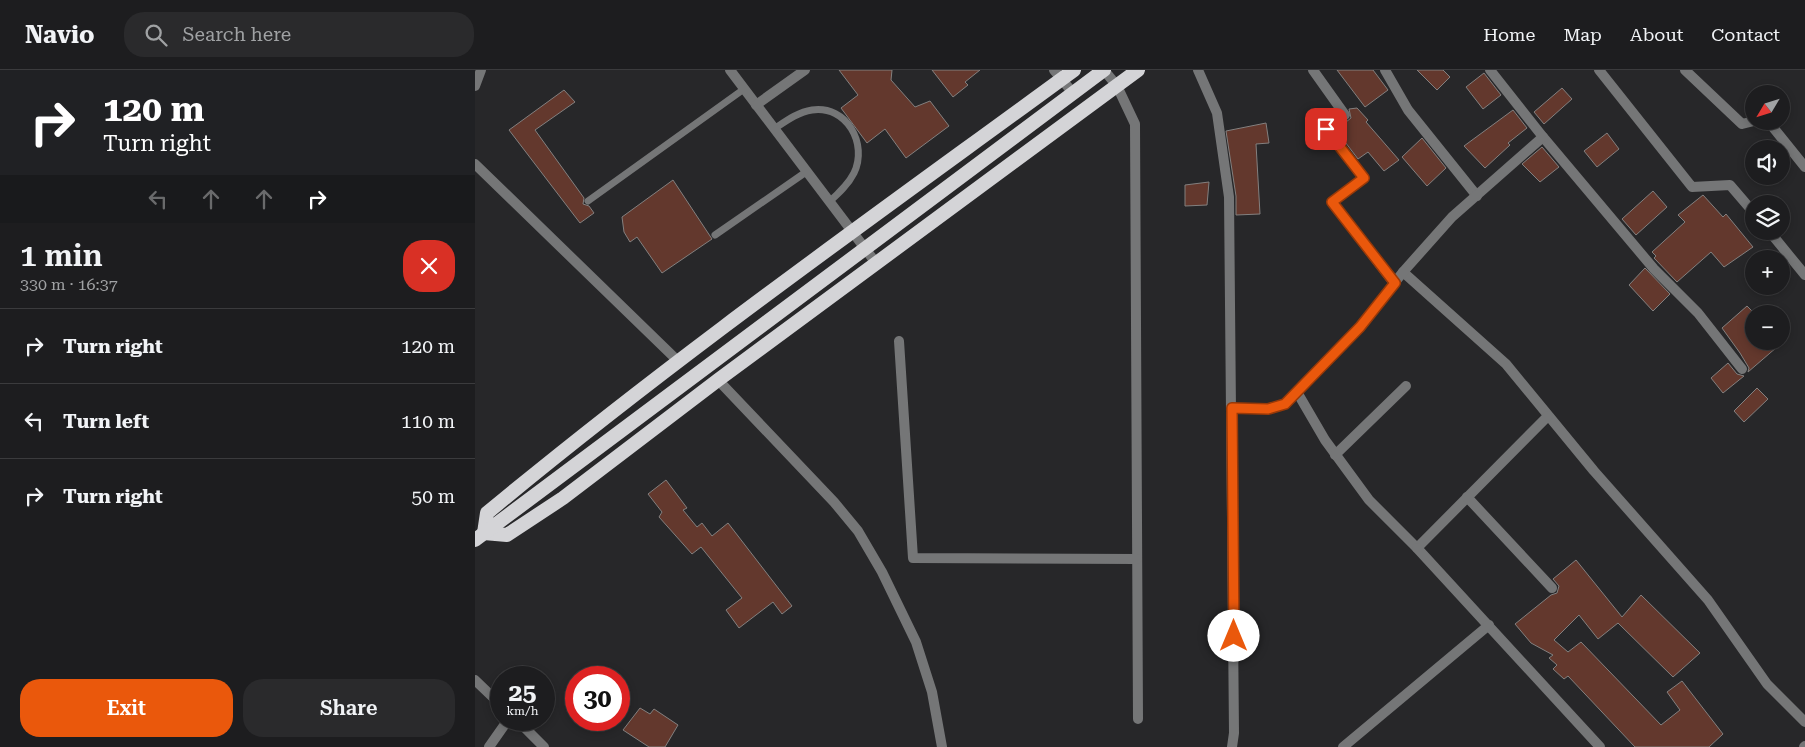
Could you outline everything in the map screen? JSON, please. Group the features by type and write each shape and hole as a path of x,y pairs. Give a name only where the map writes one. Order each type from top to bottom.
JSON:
{"highway":[{"path":"479,537 487,512 694,350 851,233 1058,74 1073,70"},
{"path":"479,537 1104,70"},
{"path":"479,537 507,536 563,498 717,380 1138,70"},
{"path":"694,350 717,380"}],"street":[{"path":"475,86 481,70"},
{"path":"730,70 851,233 876,263"},
{"path":"756,105 805,70"},
{"path":"1104,70 1117,86 1135,124 1138,719"},
{"path":"1198,70 1217,113 1229,197 1234,733 1232,747"},
{"path":"1313,70 1345,115 1326,129 1364,178 1332,202 1395,283"},
{"path":"1385,70 1407,110 1477,196"},
{"path":"1490,70 1653,269 1698,312 1742,369"},
{"path":"1599,70 1692,187 1730,185 1745,202"},
{"path":"1685,70 1742,124 1745,123"},
{"path":"1058,74 1073,93"},
{"path":"1775,130 1805,167"},
{"path":"1232,408 1268,409 1285,404 1360,327 1403,272 1452,217 1543,137"},
{"path":"475,164 679,362"},
{"path":"1776,240 1805,275"},
{"path":"1403,272 1506,364 1594,471 1708,600 1767,684 1805,722"},
{"path":"899,341 913,558 1137,559"},
{"path":"717,380 834,502 858,531 882,572 916,642 932,692 942,747"},
{"path":"1335,455 1406,386"},
{"path":"1297,392 1335,455 1369,500 1489,624 1600,747"},
{"path":"1417,548 1548,416"},
{"path":"1467,497 1552,588"},
{"path":"1343,747 1489,624"},
{"path":"475,680 490,694"},
{"path":"489,747 500,731"},
{"path":"528,731 544,747"}],"lane":[{"path":"588,201 744,89"},
{"path":"774,129 794,116 813,110 835,114 852,128 857,138 859,160 847,185 829,202"},
{"path":"715,235 806,172"}],"building":[{"path":"839,70 892,70 891,80 915,107 930,101 949,126 906,158 885,129 867,143 841,108 858,95"},
{"path":"932,70 980,70 965,82 968,85 953,97"},
{"path":"1337,70 1373,70 1388,90 1365,107"},
{"path":"1417,70 1443,70 1450,77 1437,90"},
{"path":"1484,73 1501,95 1483,109 1466,87"},
{"path":"1562,88 1572,99 1544,124 1534,112"},
{"path":"564,90 575,102 535,130 584,198 583,204 589,206 594,213 580,223 509,130"},
{"path":"1357,108 1368,120 1366,122 1399,160 1384,171 1368,152 1358,159 1336,130 1351,118 1349,109"},
{"path":"1513,110 1527,128 1508,143 1510,145 1485,168 1464,146"},
{"path":"1266,123 1269,143 1256,144 1260,214 1236,215 1236,196 1226,131"},
{"path":"1607,133 1619,149 1597,167 1584,151"},
{"path":"1422,138 1446,168 1427,186 1402,157"},
{"path":"1542,147 1559,167 1540,182 1522,164"},
{"path":"673,180 712,239 662,273 637,237 630,242 624,232 622,217"},
{"path":"1209,182 1207,205 1185,206 1185,185"},
{"path":"1653,191 1667,207 1636,235 1622,219"},
{"path":"1703,195 1723,217 1726,214 1745,237 1745,240 1753,247 1745,250 1745,253 1724,267 1711,252 1677,282 1654,258 1656,256 1652,252 1685,222 1678,215"},
{"path":"1645,268 1670,294 1653,311 1629,285"},
{"path":"1745,308 1745,350 1774,350 1748,372 1749,368 1722,328"},
{"path":"1728,363 1737,374 1744,376 1723,393 1711,378"},
{"path":"1757,388 1768,399 1744,422 1734,411"},
{"path":"666,480 687,508 683,510 697,527 702,523 712,536 728,523 792,606 782,614 773,602 739,628 726,610 742,598 701,547 692,554 659,517 662,512 648,494"},
{"path":"1576,560 1622,617 1641,595 1700,653 1673,677 1618,623 1598,639 1579,615 1554,640 1568,652 1581,642 1661,725 1680,710 1667,692 1682,681 1723,734 1709,747 1635,747 1568,676 1564,679 1553,669 1557,665 1549,658 1553,655 1531,643 1515,624 1551,595 1557,593 1559,586 1553,579"},
{"path":"640,708 650,714 654,709 678,725 665,747 649,747 625,731 630,731 630,721"}],"route":[{"path":"1234,636 1232,408 1268,409 1285,404 1360,327 1395,283 1332,202 1364,178 1326,129"}]}
